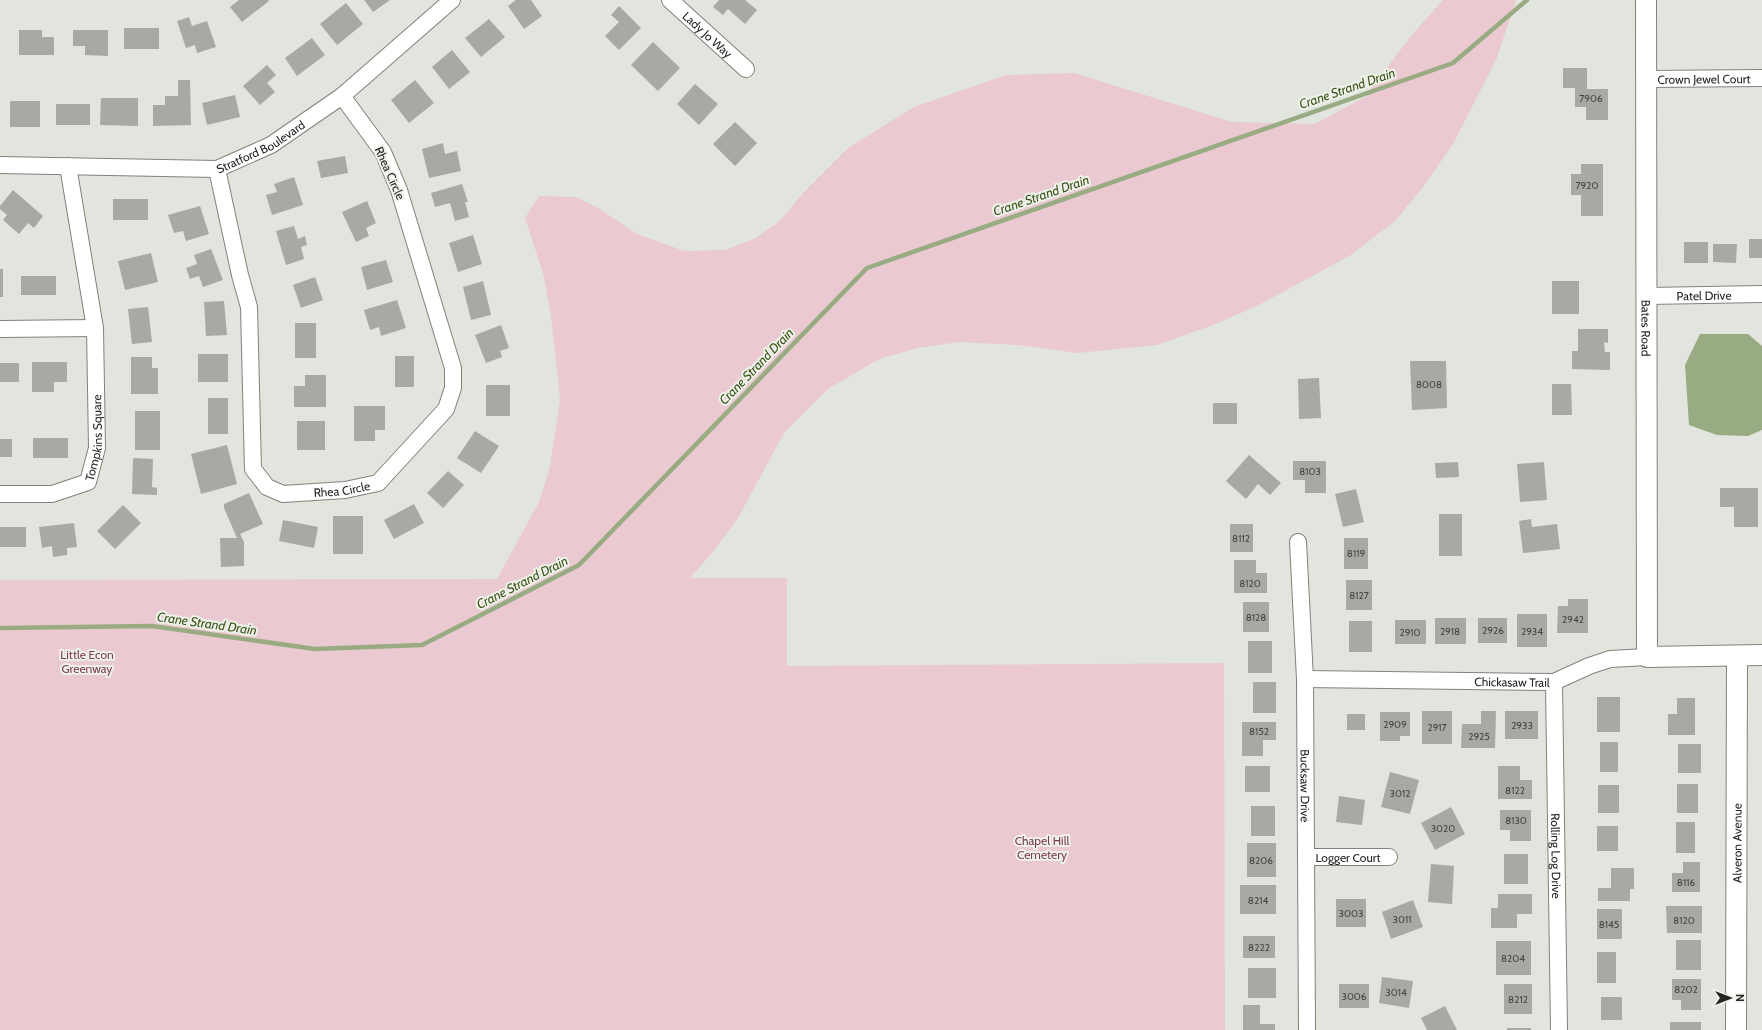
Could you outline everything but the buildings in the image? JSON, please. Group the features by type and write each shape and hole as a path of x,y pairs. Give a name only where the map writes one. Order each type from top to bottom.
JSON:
{"street":[{"name":"Stratford Boulevard","path":"0,165 217,169 271,145 342,96 452,0"},
{"name":"Lady Jo Way","path":"670,0 746,69"},
{"name":"Bates Road","path":"1646,0 1647,657"},
{"name":"Crown Jewel Court","path":"1646,79 1762,78"},
{"name":"Rhea Circle","path":"217,169 240,275 249,307 253,469 267,487 283,494 345,490 378,483 446,409 453,388 453,368 399,190 383,152 342,96"},
{"name":"Tompkins Square","path":"0,494 52,494 88,482 97,448 95,328 68,166"},
{"name":"Patel Drive","path":"1647,296 1762,294"},
{"path":"0,329 95,328"},
{"name":"Bucksaw Drive","path":"1298,542 1305,679 1307,1030"},
{"name":"Chickasaw Trail","path":"1305,679 1554,682 1589,666 1610,659 1762,655"},
{"name":"Alveron Avenue","path":"1736,1030 1737,656"},
{"name":"Rolling Log Drive","path":"1554,682 1559,1030"},
{"name":"Logger Court","path":"1307,857 1389,857"}],"green space":[{"path":"1443,0 1516,0 1496,60 1453,144 1423,187 1395,221 1351,255 1257,306 1213,325 1157,345 1078,353 1018,345 959,342 918,348 879,359 828,389 784,433 738,518 712,553 690,578 787,578 787,666 1224,663 1225,1030 0,1030 0,580 497,579 539,502 550,467 560,399 551,315 543,273 525,218 539,196 576,197 600,209 637,234 684,251 726,250 756,238 780,221 803,193 848,148 914,107 1006,75 1074,73 1232,122 1315,124 1365,97 1411,36"}],"shaded area":[{"path":"1700,334 1748,334 1762,346 1762,430 1748,436 1717,435 1689,425 1685,365"}],"waterway":[{"name":"Crane Strand Drain","path":"0,628 152,626 315,649 422,645 579,565 867,268 1453,63 1527,0"}],"park label":[{"name":"Little Econ Greenway","path":"87,661"},
{"name":"Chapel Hill Cemetery","path":"1042,847"}]}
